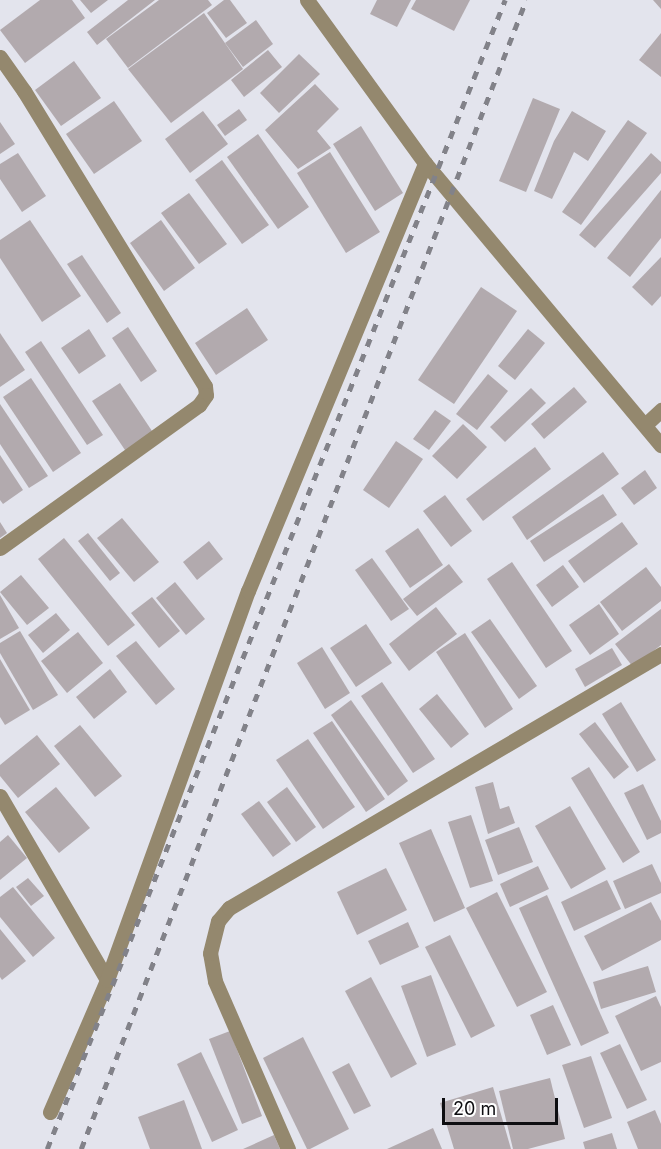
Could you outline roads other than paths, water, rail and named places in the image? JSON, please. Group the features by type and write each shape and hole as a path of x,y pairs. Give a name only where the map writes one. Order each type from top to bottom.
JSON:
{"street":[{"path":"307,0 425,163 646,424 661,445"},
{"path":"0,548 199,405 206,395 205,386 199,376 3,68"},
{"path":"51,1112 107,980 248,591 425,163"},
{"path":"646,424 661,410"},
{"path":"288,1149 215,981 210,953 218,921 229,908 661,654"},
{"path":"0,796 107,980"}],"railway":[{"path":"47,1149 505,0"},
{"path":"81,1149 526,0"}]}
